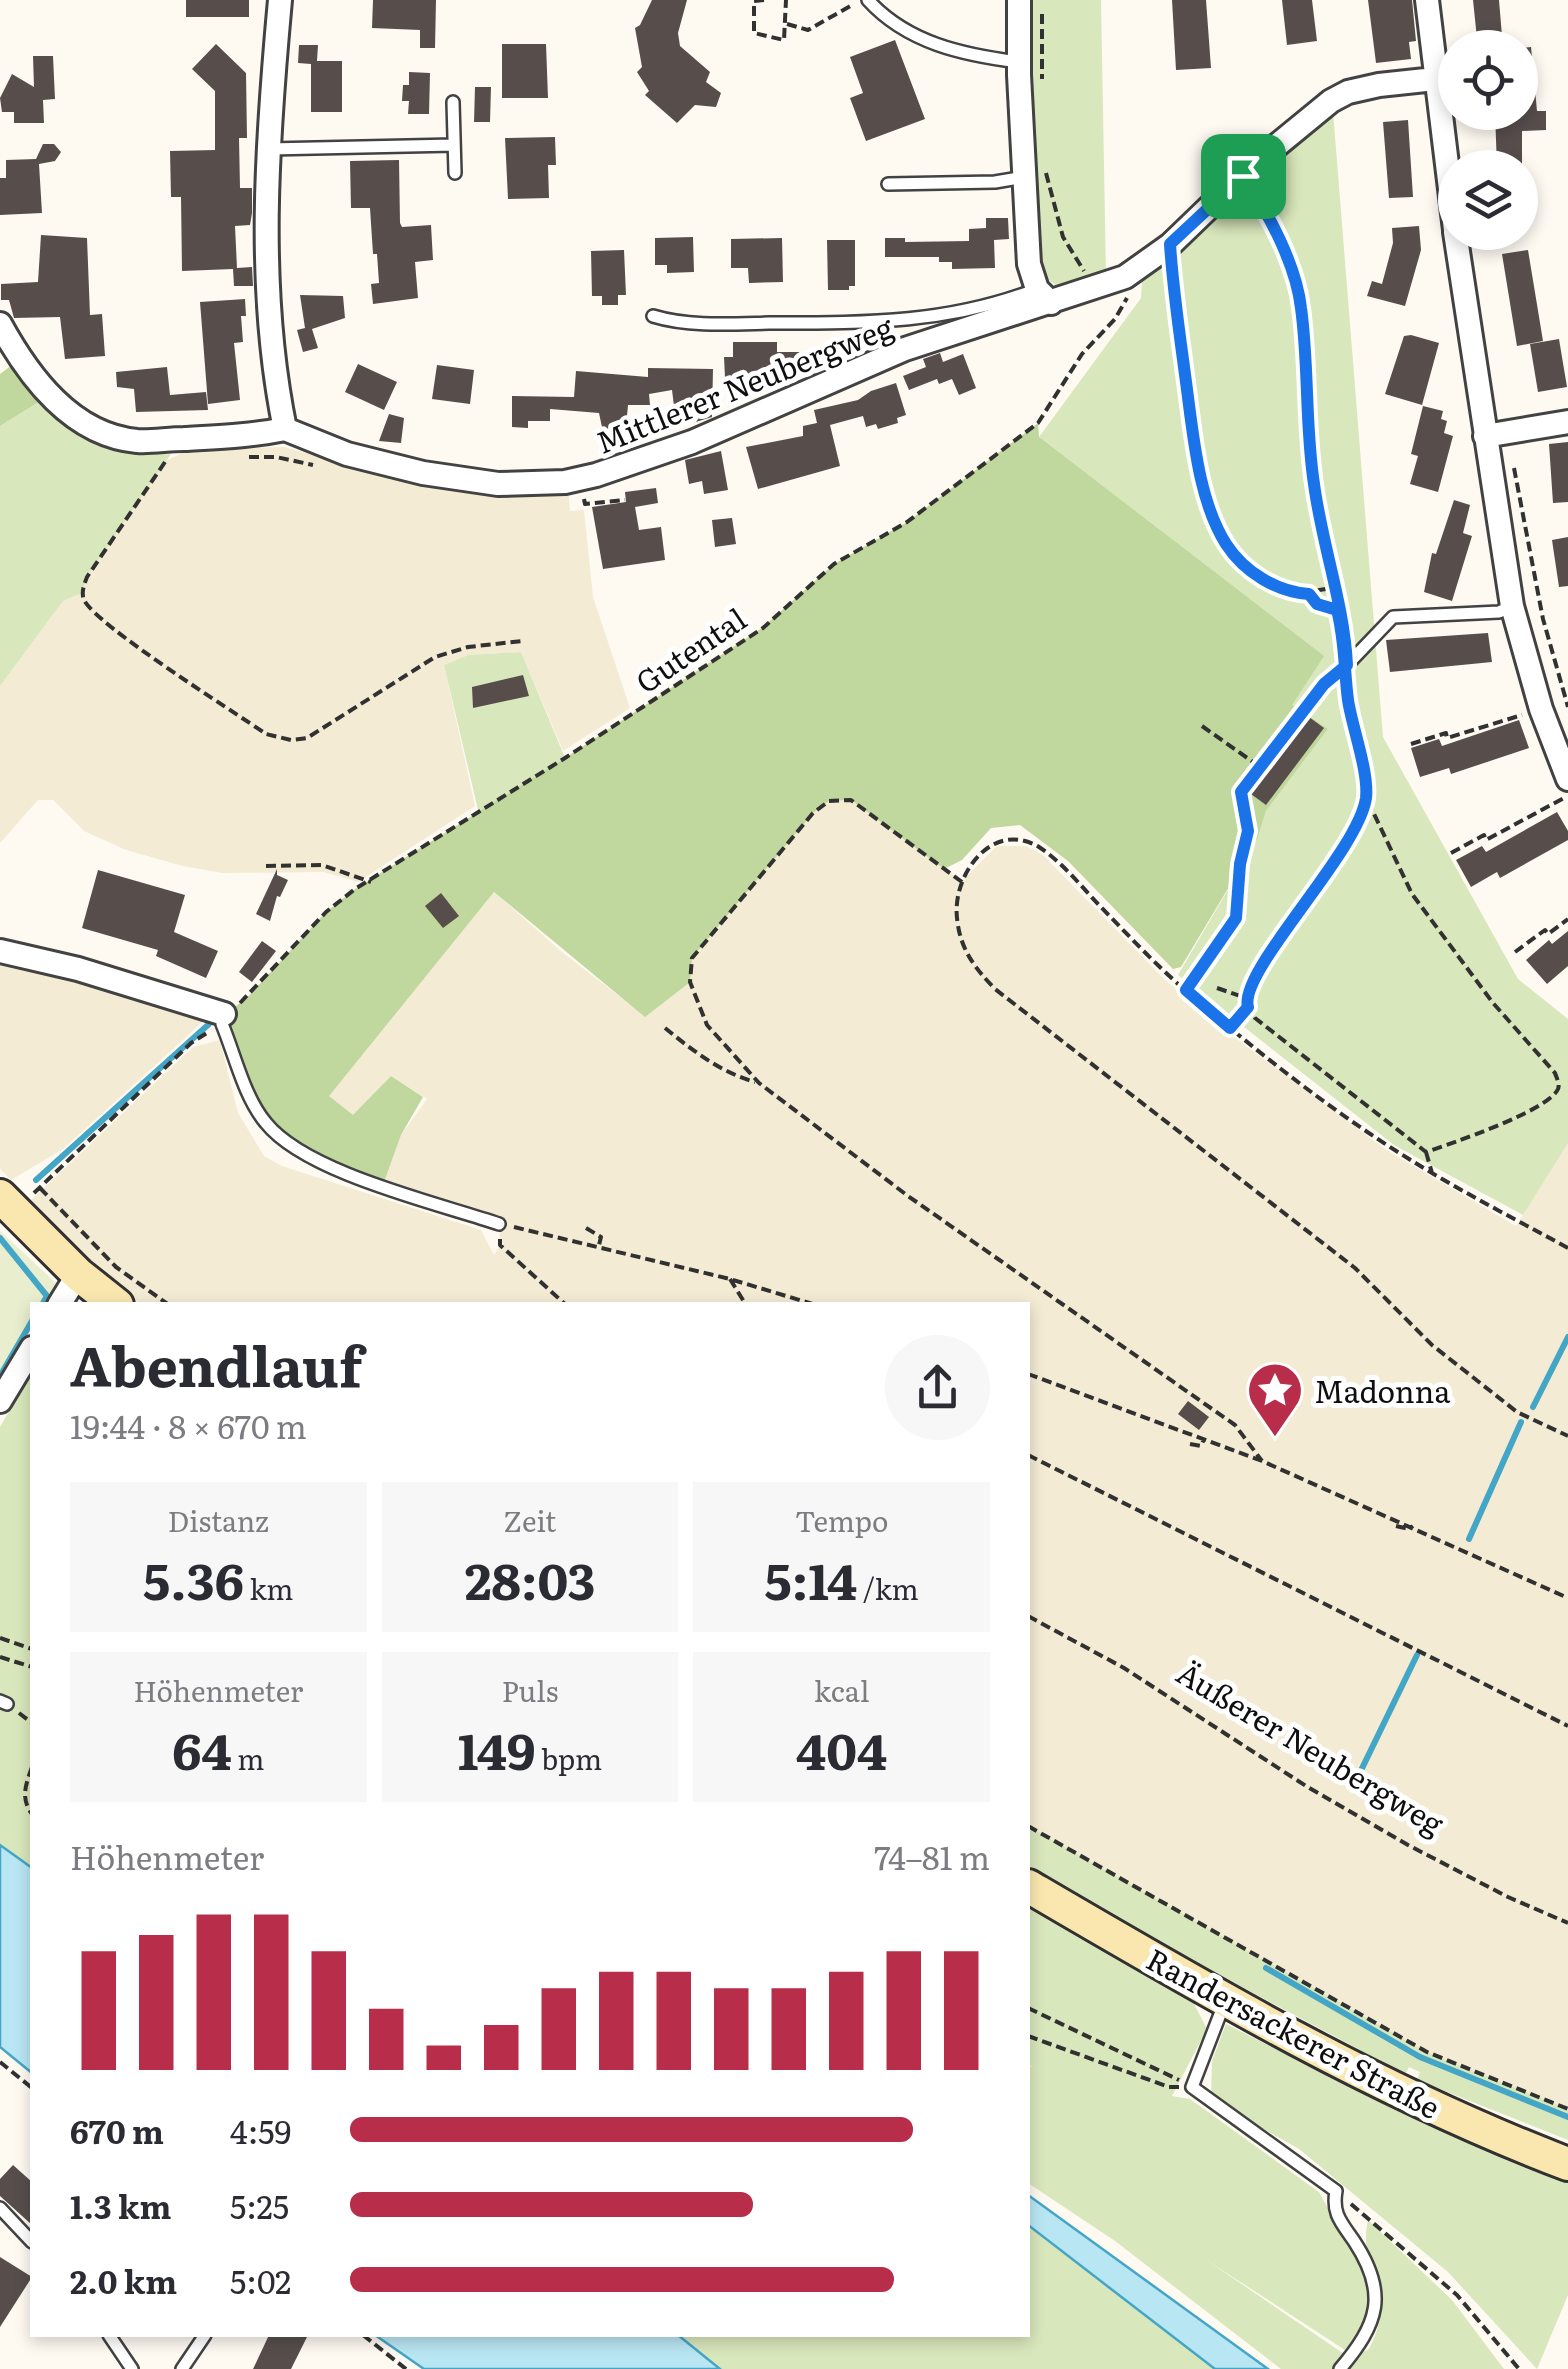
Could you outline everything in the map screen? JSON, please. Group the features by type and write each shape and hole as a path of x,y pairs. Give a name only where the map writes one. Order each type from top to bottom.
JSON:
{"main road":[{"path":"8,1203 78,1274 114,1302"},
{"name":"Randersackerer Straße","path":"1030,1887 1226,2000 1354,2068 1518,2145 1568,2164"}],"street":[{"path":"0,324 20,359 68,413 104,434 126,440 173,439 285,429 267,262 269,150 280,0"},
{"path":"1019,0 1018,62 1035,174 1028,264 1044,296"},
{"path":"1427,0 1444,150"},
{"name":"Mittlerer Neubergweg","path":"285,429 347,454 423,473 498,484 565,482 692,442 905,349 1044,296 1094,288 1124,277 1170,244 1295,130 1348,92 1435,80"},
{"path":"1459,250 1496,434 1512,606 1541,709 1568,779"},
{"path":"1496,434 1568,422"},
{"path":"0,951 78,969 220,1020"},
{"path":"61,1302 78,1274"},
{"path":"0,1400 30,1351"}],"lane":[{"path":"864,0 902,30 941,47 1018,62"},
{"path":"453,102 455,173"},
{"path":"269,150 454,145"},
{"path":"888,184 995,182 1035,174"},
{"name":"Mittlerer Neubergweg","path":"653,316 704,323 905,322 1044,296"},
{"path":"1347,665 1393,617 1499,612 1512,606"},
{"path":"220,1020 255,1106 278,1136 322,1164 500,1224"},
{"path":"1226,2000 1192,2087 1336,2191 1332,2211 1376,2282 1376,2312 1366,2338 1340,2369"},
{"path":"0,2208 30,2240"},
{"path":"110,2337 132,2369"},
{"path":"182,2369 204,2337"}],"path":[{"path":"764,0 754,1 754,33 784,40 786,0"},
{"path":"787,24 808,30 864,0"},
{"path":"1042,0 1042,94"},
{"path":"1035,174 1063,238 1094,288"},
{"path":"1243,176 1282,248 1301,306 1304,401 1314,487 1335,587 1348,697 1366,796 1412,894 1494,1003 1543,1057 1558,1083 1556,1092 1527,1111 1426,1152"},
{"path":"1170,244 1174,308 1197,468 1226,544 1255,575 1291,593 1309,594 1335,587"},
{"name":"Gutental","path":"8,1203 40,1188 190,1043 246,999 326,912 762,628 834,564 906,522 1038,423 1082,354 1115,319 1130,292 1124,277"},
{"path":"624,428 627,438"},
{"path":"1496,434 1568,707"},
{"path":"173,439 173,450 86,577 82,594 86,603 122,634 266,734 292,740 307,738 435,657 468,647 522,642"},
{"path":"588,504 625,500"},
{"path":"1309,594 1317,604 1337,610"},
{"path":"1186,990 1236,918 1240,864 1248,831 1242,802 1245,784 1324,684 1347,665"},
{"path":"1411,744 1446,733 1448,738 1541,709"},
{"path":"1202,726 1260,767"},
{"path":"1366,796 1350,840 1265,961 1246,998 1255,1018 1349,1096 1426,1152 1432,1174"},
{"path":"1452,852 1484,835 1486,840 1568,796"},
{"path":"962,882 851,800 829,801 812,813 692,958 690,982 707,1025 759,1083 908,1196 1235,1424 1262,1461"},
{"path":"1568,1248 1432,1174 1359,1126 1186,990 1065,868 1036,845 999,838 987,846 962,882 956,915 967,959 995,989 1354,1268 1432,1345 1517,1412 1568,1436"},
{"path":"266,866 322,865 371,882"},
{"path":"1515,952 1568,918"},
{"path":"1217,988 1246,998"},
{"path":"1230,1028 1248,1007"},
{"path":"664,1028 736,1077 759,1083"},
{"path":"1558,1083 1568,1084"},
{"path":"40,1188 116,1267 165,1302"},
{"path":"563,1302 500,1245 500,1224 730,1278 806,1302"},
{"path":"586,1228 601,1236 599,1245"},
{"path":"730,1278 744,1302"},
{"path":"1030,1375 1262,1461 1568,1598"},
{"path":"1190,1444 1201,1446 1204,1440"},
{"path":"1030,1455 1568,1726"},
{"path":"1396,1526 1409,1530 1413,1526"},
{"name":"Äußerer Neubergweg","path":"1030,1617 1124,1668 1306,1786 1394,1837 1508,1897 1568,1922"},
{"path":"0,1638 30,1648"},
{"path":"0,1657 30,1666"},
{"path":"30,1773 25,1786 25,1804 30,1811"},
{"path":"1030,1827 1427,2052 1568,2109"},
{"path":"1030,2009 1192,2087"},
{"path":"1030,2037 1169,2087 1192,2087"},
{"path":"0,2062 30,2086"},
{"path":"1336,2191 1458,2295 1519,2369"},
{"path":"366,2337 406,2369"}],"shaded area":[{"path":"285,447 346,464 568,487 570,511 584,510 593,597 630,708 563,751 521,652 468,655 444,665 475,806 358,882 324,872 222,873 183,866 126,850 84,831 53,800 38,800 0,843 0,686 63,601 82,593 87,577 167,460 192,449"},
{"path":"851,800 962,881 997,846 1026,846 1043,855 1163,978 1218,1025 1388,1151 1516,1226 1568,1143 1568,2109 1427,2052 1030,1827 1030,1302 138,1302 99,1272 31,1200 193,1047 220,1040 238,1113 264,1156 282,1166 481,1230 494,1255 500,1245 499,1224 383,1185 401,1135 427,1099 391,1076 353,1116 328,1096 494,892 562,952 645,1016 813,813 829,801"},
{"path":"0,963 207,1018 63,1149 11,1180 0,1169"}],"green space":[{"path":"1032,0 1101,0 1106,275 1062,290 1040,273 1034,205"},
{"path":"1333,111 1383,737 1518,979 1568,1019 1568,1143 1523,1215 1394,1145 1178,975 1257,840 1266,811 1328,729 1291,706 1039,437 1141,298 1142,279"},
{"path":"20,359 50,395 0,426 0,374"},
{"path":"50,395 68,413 173,451 87,577 82,593 63,601 0,686 0,426"},
{"path":"1038,423 1039,437 1324,656 1292,705 1328,729 1266,811 1257,840 1181,967 1173,969 1068,861 1020,825 991,828 962,860 944,869 851,800 829,801 813,813 692,958 690,982 645,1017 494,892 329,1096 353,1115 391,1076 423,1097 401,1135 383,1185 298,1151 255,1106 224,1014 246,999 326,912 355,889 565,758 762,628 834,564 907,522"},
{"path":"521,652 565,758 479,814 444,665 468,655"},
{"path":"0,1231 56,1283 45,1302 30,1302 30,1324 0,1374"},
{"path":"30,1374 30,1868 0,1847 0,1427"},
{"path":"1030,1827 1427,2052 1568,2109 1568,2140 1417,2080 1420,2072 1409,2067 1405,2074 1171,1949 1030,1867"},
{"path":"1030,1905 1192,2000 1207,2029 1172,2096 1190,2099 1319,2192 1370,2284 1371,2305 1363,2328 1345,2350 1205,2259 1350,2358 1369,2349 1381,2309 1368,2254 1368,2220 1452,2300 1504,2369 1281,2369 1115,2241 1030,2184 1030,2066 1033,2067"},
{"path":"1226,2024 1406,2115 1568,2183 1568,2295 1537,2369 1448,2272 1299,2149 1211,2099 1212,2061"},
{"path":"1030,2227 1215,2369 720,2369 680,2337 1030,2337"}],"water":[{"path":"0,1845 30,1867 30,2071 0,2047"},
{"path":"1030,2196 1268,2369 1215,2369 1030,2227"},
{"path":"378,2337 680,2337 720,2369 424,2369"}],"building":[{"path":"186,0 249,0 249,17 186,17"},
{"path":"373,0 436,0 435,48 420,48 420,30 372,28"},
{"path":"652,0 687,0 678,33 680,46 710,72 706,82 721,93 716,107 695,105 677,123 645,95 649,91 637,72 642,67 635,28"},
{"path":"1172,0 1206,0 1211,68 1176,70"},
{"path":"1282,0 1312,0 1317,41 1287,45"},
{"path":"1368,0 1412,0 1416,41 1409,42 1411,59 1376,63"},
{"path":"1473,0 1499,0 1502,30 1476,30"},
{"path":"895,40 925,119 866,141 850,98 863,93 850,57"},
{"path":"216,44 246,73 247,138 239,138 240,188 252,188 252,213 250,225 235,226 237,268 252,267 253,286 234,286 233,269 182,271 181,197 171,197 170,151 215,150 215,91 192,69"},
{"path":"502,44 546,44 548,98 502,98"},
{"path":"299,45 318,45 317,61 342,61 342,112 311,112 311,64 298,63"},
{"path":"33,56 53,56 55,99 43,100 44,123 14,123 14,112 2,112 0,98 12,74 34,87"},
{"path":"409,72 430,73 429,114 408,114 409,101 402,101 403,85 409,85"},
{"path":"475,87 491,87 490,122 474,122"},
{"path":"1538,111 1546,111 1546,130 1522,131 1522,150 1496,150 1496,130 1538,130"},
{"path":"1408,120 1413,197 1389,198 1383,122"},
{"path":"555,137 556,165 548,165 549,198 508,199 505,138"},
{"path":"43,144 54,144 61,152 55,161 39,164 42,213 0,215 0,178 6,178 6,160 36,159"},
{"path":"399,160 400,223 402,227 431,225 433,260 415,262 418,298 373,304 371,284 379,283 370,208 351,208 350,161"},
{"path":"986,218 1008,218 1009,239 994,240 995,268 952,269 952,262 939,262 939,257 885,257 885,238 905,238 905,242 969,241 969,229 986,228"},
{"path":"1419,226 1421,250 1405,306 1367,296 1372,281 1382,284 1393,243 1392,228"},
{"path":"41,235 87,238 90,315 102,314 105,356 65,359 60,317 14,318 9,300 1,300 1,284 38,282"},
{"path":"693,237 694,272 667,273 667,265 655,265 655,238"},
{"path":"782,238 783,282 749,283 748,268 731,268 731,239"},
{"path":"827,240 855,240 855,286 849,286 849,290 828,290"},
{"path":"624,250 626,295 618,295 618,305 602,305 602,296 592,296 591,251"},
{"path":"1528,250 1543,341 1517,346 1502,254"},
{"path":"300,295 343,296 345,318 312,329 318,348 303,352 297,330 305,328"},
{"path":"245,299 246,316 241,316 243,342 234,343 240,400 208,404 200,302"},
{"path":"1404,336 1439,343 1422,405 1385,394"},
{"path":"1559,339 1567,387 1538,392 1530,344"},
{"path":"733,342 777,342 777,352 819,352 819,369 777,369 777,377 725,378 724,357 733,357"},
{"path":"940,353 943,362 963,354 976,388 959,395 952,379 939,384 937,379 909,390 903,376 926,367 923,359"},
{"path":"358,364 397,382 384,410 345,392"},
{"path":"437,365 474,370 470,404 432,399"},
{"path":"167,367 170,395 206,392 208,410 136,412 134,389 117,387 116,372"},
{"path":"648,368 713,369 712,417 686,425 687,406 674,406 672,390 649,394 650,405 628,405 626,427 622,428 625,442 606,446 599,413 550,409 550,421 528,421 528,428 512,427 512,396 574,397 576,371 648,377"},
{"path":"896,383 906,415 897,418 898,423 878,429 876,424 866,427 863,416 830,425 840,466 758,489 746,447 803,436 803,426 817,423 814,410 858,400"},
{"path":"1423,406 1443,411 1441,419 1447,421 1444,433 1453,436 1438,492 1410,484 1418,456 1411,454"},
{"path":"389,414 404,418 401,443 379,441"},
{"path":"1568,442 1568,502 1553,503 1549,444"},
{"path":"721,451 728,490 704,494 702,481 689,484 685,460"},
{"path":"656,488 658,503 635,507 639,530 661,527 665,560 603,569 592,507 626,502 625,492"},
{"path":"1454,500 1470,505 1463,533 1472,536 1452,601 1424,592 1432,553 1436,554"},
{"path":"732,518 736,544 715,547 712,520"},
{"path":"1568,537 1568,586 1559,587 1552,540"},
{"path":"1488,633 1492,662 1390,672 1386,640"},
{"path":"523,675 529,696 473,708 472,687"},
{"path":"1309,717 1324,728 1266,805 1251,794"},
{"path":"1519,720 1529,748 1451,774 1449,768 1420,777 1411,748 1439,739 1442,746"},
{"path":"1557,812 1568,831 1568,840 1500,878 1497,872 1471,887 1456,860 1482,846 1486,852"},
{"path":"277,869 277,875 288,880 280,897 277,896 270,921 256,914"},
{"path":"98,870 185,895 174,932 218,951 206,978 156,956 158,950 82,928"},
{"path":"441,893 459,916 443,928 425,906"},
{"path":"1568,931 1568,966 1547,984 1526,960 1549,940 1552,944"},
{"path":"262,941 276,951 252,982 239,972"},
{"path":"1188,1401 1209,1417 1199,1430 1178,1414"},
{"path":"13,2165 30,2180 30,2223 0,2196 0,2179"},
{"path":"0,2257 30,2276 30,2280 0,2327"},
{"path":"268,2337 307,2337 291,2369 253,2369"}],"waterway":[{"path":"36,1180 209,1024"},
{"path":"0,1238 47,1296 44,1302"},
{"path":"0,1376 30,1324"},
{"path":"1533,1407 1568,1337"},
{"path":"1469,1539 1521,1422"},
{"path":"1352,1789 1417,1655"},
{"path":"1266,1968 1420,2057 1568,2117"}],"place":[{"name":"Madonna","path":"1275,1439"}],"route":[{"path":"1243,176 1170,244 1174,308 1197,468 1226,544 1255,575 1291,593 1309,594 1317,604 1337,610 1346,646 1347,665 1348,697 1366,796 1350,840 1265,961 1246,994 1248,1007 1230,1028 1186,990 1236,918 1240,864 1248,840 1241,792 1324,684 1347,665 1346,646 1314,487 1304,401 1301,306 1282,248 1243,176"}]}
